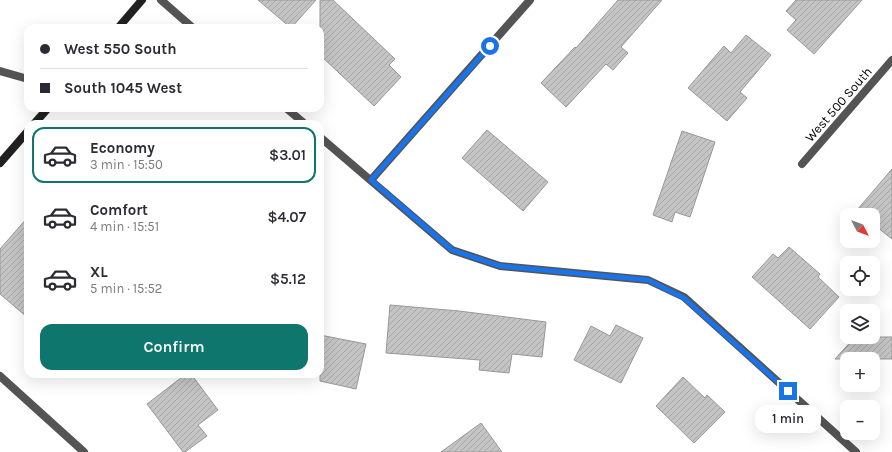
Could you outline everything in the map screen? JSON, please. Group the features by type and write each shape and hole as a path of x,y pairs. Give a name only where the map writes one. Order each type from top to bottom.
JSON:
{"street":[{"path":"121,24 142,0"},
{"path":"161,0 188,24"},
{"path":"371,180 530,0"},
{"name":"West 500 South","path":"802,164 892,60"},
{"path":"0,71 24,79"},
{"path":"38,120 44,112"},
{"path":"291,112 300,120"},
{"path":"0,163 24,136"},
{"path":"324,140 452,250 500,266 648,280 684,298 856,452"},
{"path":"0,376 84,452"}],"building":[{"path":"258,0 316,0 295,24 286,24"},
{"path":"320,0 333,0 395,59 389,65 401,77 374,106 324,59 324,24 320,24"},
{"path":"618,0 662,0 621,47 628,53 613,70 606,64 566,107 541,83 575,47 576,48"},
{"path":"796,0 862,0 814,54 787,30 796,20 786,11"},
{"path":"746,35 771,55 740,92 747,98 727,121 688,88 724,46 731,53"},
{"path":"487,130 548,182 523,211 462,158"},
{"path":"682,131 715,142 690,217 675,212 672,222 653,215"},
{"path":"892,169 892,239 880,230 880,208 859,208"},
{"path":"24,222 24,315 0,294 0,249"},
{"path":"789,247 820,274 818,277 839,297 810,329 752,277 773,254 778,258"},
{"path":"390,305 459,311 546,322 542,357 512,354 509,373 479,370 480,360 386,353"},
{"path":"616,325 643,338 621,383 574,360 591,326 610,336"},
{"path":"324,336 366,344 356,389 320,381 320,378 324,378"},
{"path":"880,337 892,337 892,359 880,359 880,352 841,352 849,344 880,344"},
{"path":"840,354 840,359 835,359"},
{"path":"683,377 705,398 707,395 725,412 694,443 656,406"},
{"path":"181,378 194,378 218,410 198,425 207,436 183,452 147,404"},
{"path":"481,423 502,452 441,452"}],"route":[{"path":"490,46 371,180 452,250 500,266 648,280 684,298 788,391"}]}
